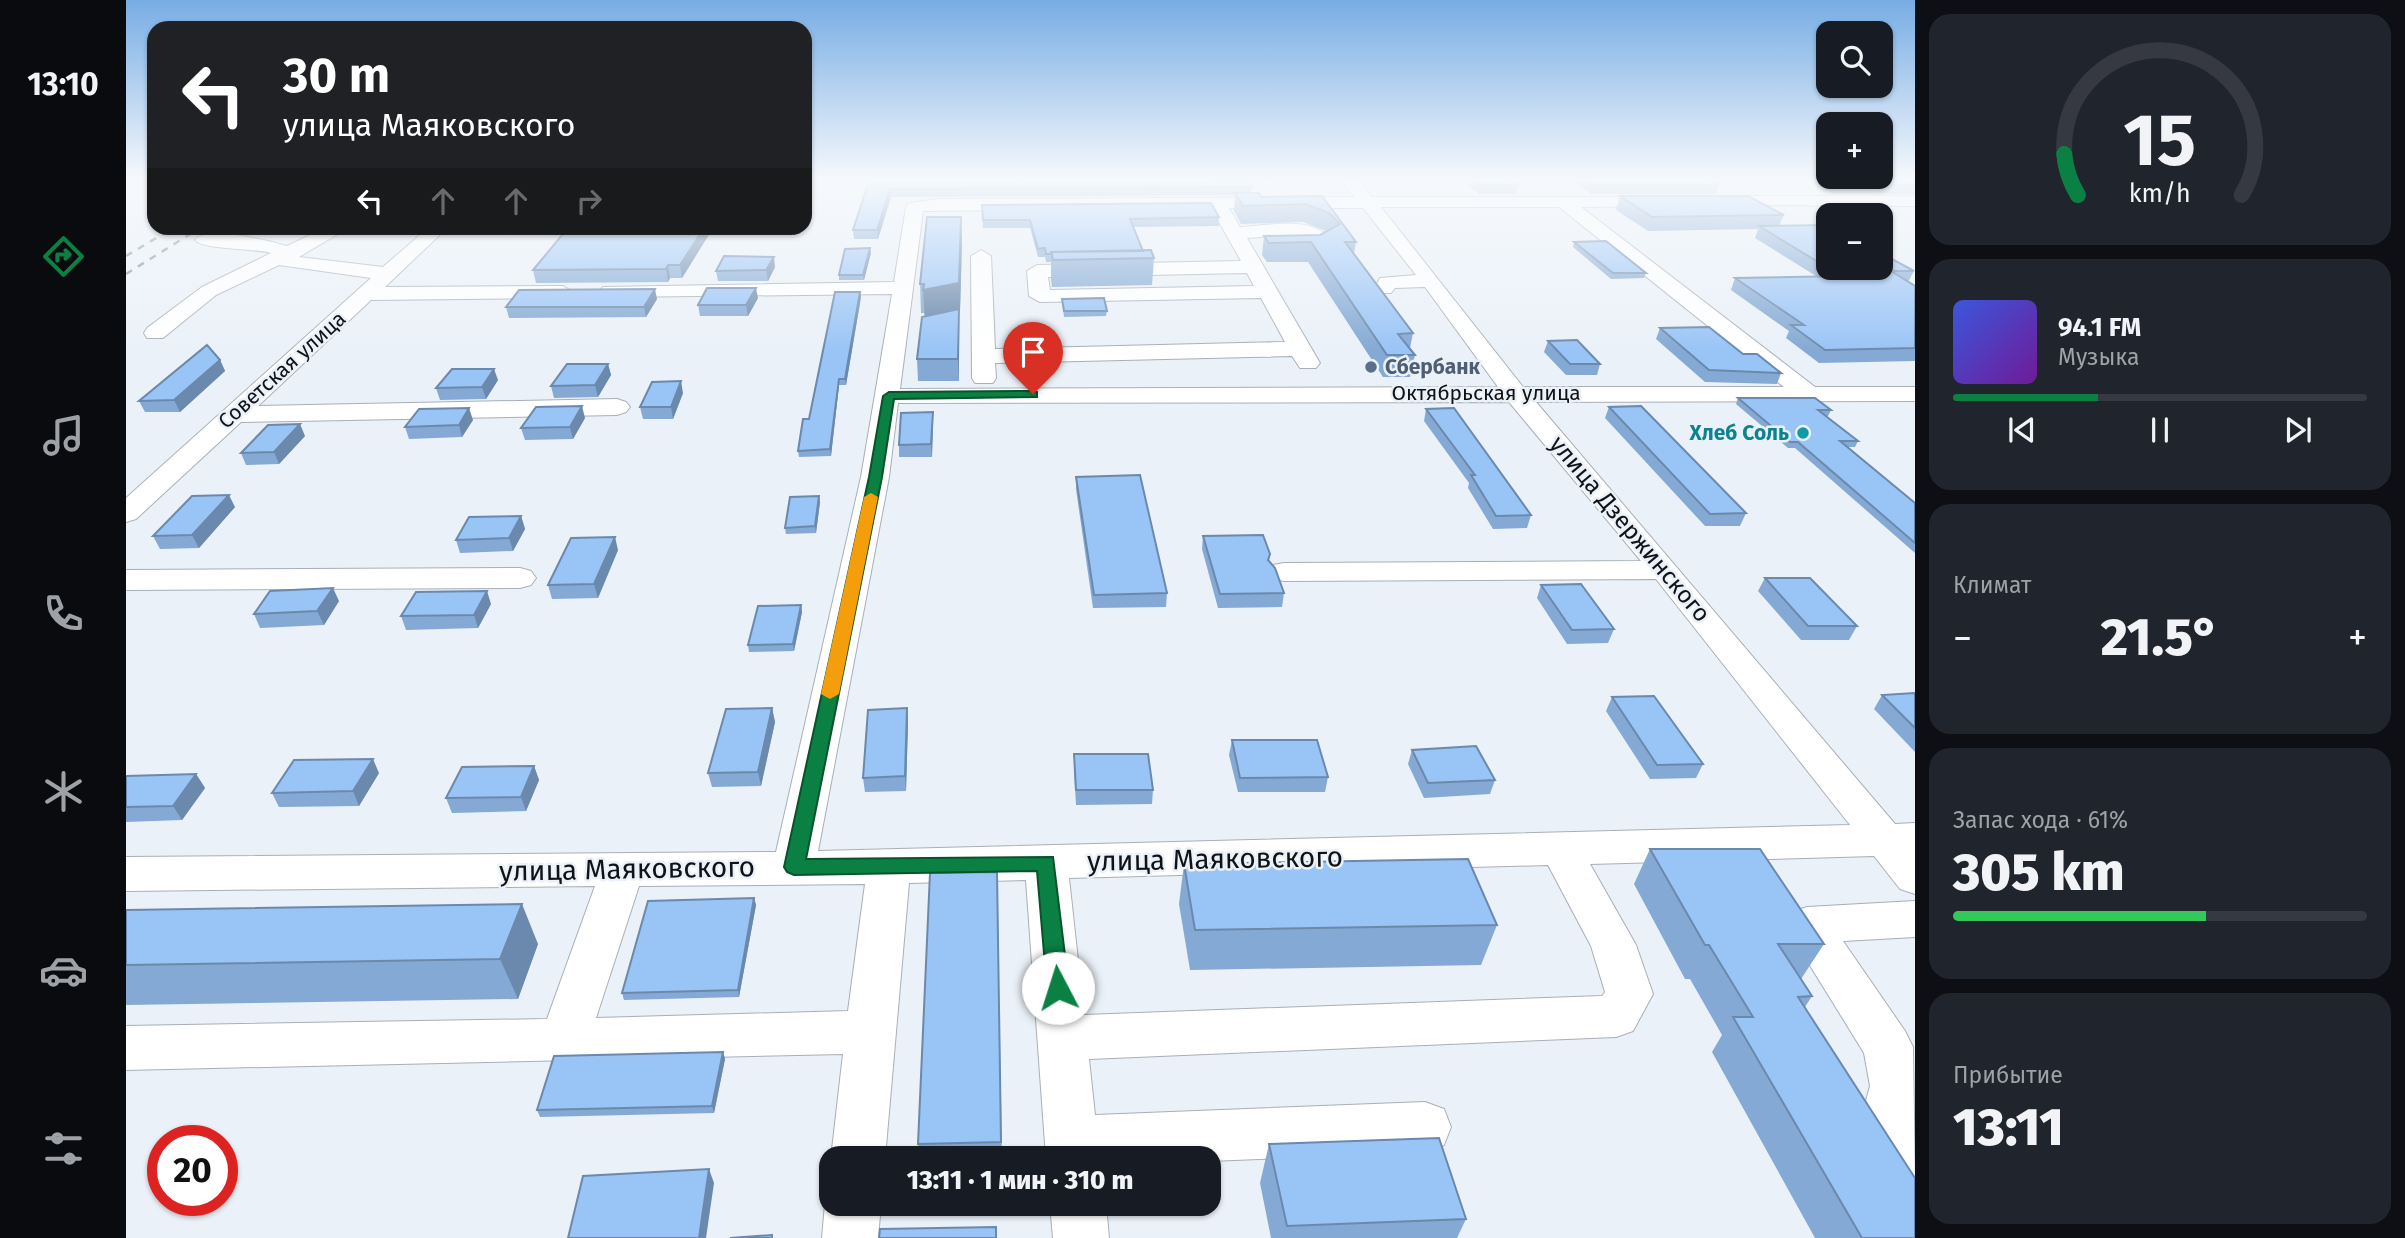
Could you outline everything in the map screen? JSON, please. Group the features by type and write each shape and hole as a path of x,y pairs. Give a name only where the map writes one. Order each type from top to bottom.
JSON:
{"street":[{"path":"155,333 209,291 324,236"},
{"name":"Советская улица","path":"126,513 430,236"},
{"path":"794,867 875,477 889,396 910,331 901,288 910,236"},
{"path":"1237,236 1298,349 1329,394"},
{"name":"улица Дзержинского","path":"1394,236 1514,392 1899,839 1915,877"},
{"path":"1607,236 1810,395"},
{"path":"204,240 256,243 291,253"},
{"path":"291,253 288,262 387,274"},
{"path":"981,256 984,395"},
{"path":"1254,267 1037,271 1040,296 1267,292"},
{"path":"1384,289 1387,282 1431,281"},
{"path":"365,294 901,288"},
{"path":"958,320 983,315"},
{"path":"984,356 1298,349"},
{"path":"1143,353 1155,393"},
{"name":"Октябрьская улица","path":"889,396 1514,392 1915,394"},
{"path":"234,414 617,407"},
{"path":"1284,572 1665,570"},
{"path":"126,580 520,578"},
{"name":"улица Маяковского","path":"126,874 889,867 1899,839"},
{"path":"1063,1038 1616,1016 1629,994 1613,946 1561,850"},
{"path":"1046,863 1073,1146"},
{"path":"859,1146 889,867"},
{"path":"564,1041 623,869"},
{"path":"1915,919 1807,925 1888,1047 1895,1086 1888,1116 1915,1157"},
{"path":"126,1048 564,1041 870,1032"},
{"path":"1132,1146 1425,1126"},
{"path":"850,1238 852,1216"},
{"path":"1079,1216 1081,1238"}],"building":[{"path":"562,236 699,236 680,265 668,265 666,269 533,270"},
{"path":"925,236 960,236 959,283 923,290 924,284 920,284"},
{"path":"1034,236 1137,236 1143,251 1046,254 1045,248 1038,249"},
{"path":"1264,236 1351,236 1356,242 1345,242 1413,333 1398,334 1415,355 1387,355 1311,242 1269,243"},
{"path":"1775,236 1816,236 1816,261"},
{"path":"1606,241 1646,273 1613,273 1574,242"},
{"path":"870,248 863,275 839,275 845,249"},
{"path":"1151,250 1154,258 1053,260 1051,252"},
{"path":"724,256 774,257 766,270 716,271"},
{"path":"1893,260 1914,271 1893,271"},
{"path":"1893,272 1915,286 1915,348 1825,350 1791,325 1804,325 1735,278 1816,276 1816,280 1893,280"},
{"path":"707,288 756,288 746,305 698,305"},
{"path":"655,289 644,307 506,307 519,290"},
{"path":"835,292 860,292 845,379 839,379 830,449 798,451 803,419 809,419"},
{"path":"1104,298 1107,311 1064,311 1062,299"},
{"path":"959,309 958,359 917,359 922,317"},
{"path":"1709,327 1743,354 1757,354 1781,373 1709,370 1660,328"},
{"path":"1577,340 1600,364 1570,364 1548,341"},
{"path":"207,345 220,360 174,400 139,401"},
{"path":"567,364 608,364 595,385 551,386"},
{"path":"452,369 494,369 482,387 436,388"},
{"path":"681,381 671,407 640,407 652,382"},
{"path":"1738,398 1815,398 1831,410 1818,410 1858,441 1840,441 1915,503 1915,543 1798,442 1790,442"},
{"path":"582,406 570,427 521,428 536,407"},
{"path":"1641,406 1746,513 1710,514 1609,407"},
{"path":"469,408 459,425 405,427 419,409"},
{"path":"1454,408 1531,515 1496,516 1471,475 1475,475 1426,409"},
{"path":"933,412 931,444 899,445 901,413"},
{"path":"300,424 274,452 241,453 268,425"},
{"path":"1140,475 1167,593 1094,595 1076,477"},
{"path":"229,495 192,535 153,536 192,496"},
{"path":"819,496 815,526 785,528 790,497"},
{"path":"521,516 509,538 456,540 469,517"},
{"path":"1263,535 1270,554 1268,560 1275,568 1284,593 1220,594 1203,536"},
{"path":"615,537 594,584 548,585 571,538"},
{"path":"1765,578 1810,578 1857,626 1808,626"},
{"path":"1581,584 1614,629 1572,630 1541,585"},
{"path":"333,588 317,611 254,614 270,591"},
{"path":"487,591 474,615 401,616 416,592"},
{"path":"801,605 793,644 748,645 758,606"},
{"path":"1915,693 1915,728 1882,695"},
{"path":"1654,696 1703,764 1657,765 1612,697"},
{"path":"772,708 758,772 708,773 726,709"},
{"path":"907,708 905,776 863,778 868,710"},
{"path":"1232,740 1317,740 1328,777 1240,778"},
{"path":"1476,746 1495,780 1428,783 1412,750"},
{"path":"1074,754 1148,754 1153,790 1076,790"},
{"path":"373,759 353,791 272,793 294,760"},
{"path":"534,766 521,797 446,798 462,767"},
{"path":"196,774 173,806 126,807 126,776"},
{"path":"1650,849 1760,849 1824,944 1778,944 1812,996 1798,997 1915,1178 1915,1238 1862,1238 1733,1017 1753,1017 1709,945 1705,945"},
{"path":"1468,859 1497,925 1195,930 1184,864"},
{"path":"997,872 1001,1142 918,1144 930,873"},
{"path":"754,898 738,990 622,993 648,901"},
{"path":"522,904 500,959 126,965 126,910"},
{"path":"723,1052 712,1106 537,1110 554,1056"},
{"path":"1439,1138 1466,1219 1287,1226 1269,1144"},
{"path":"709,1169 699,1238 568,1238 583,1176"},
{"path":"996,1227 996,1238 879,1238 880,1229"},
{"path":"772,1235 772,1238 730,1238"}],"railway":[{"path":"126,256 160,236"},
{"path":"126,274 187,236"}],"slow traffic":[{"path":"830,694 871,497"}],"place":[{"name":"Сбербанк","path":"1371,367"},
{"name":"Хлеб Соль","path":"1803,433"}],"route":[{"path":"1033,394 889,396 875,477 794,867 1046,863 1058,988"}]}
